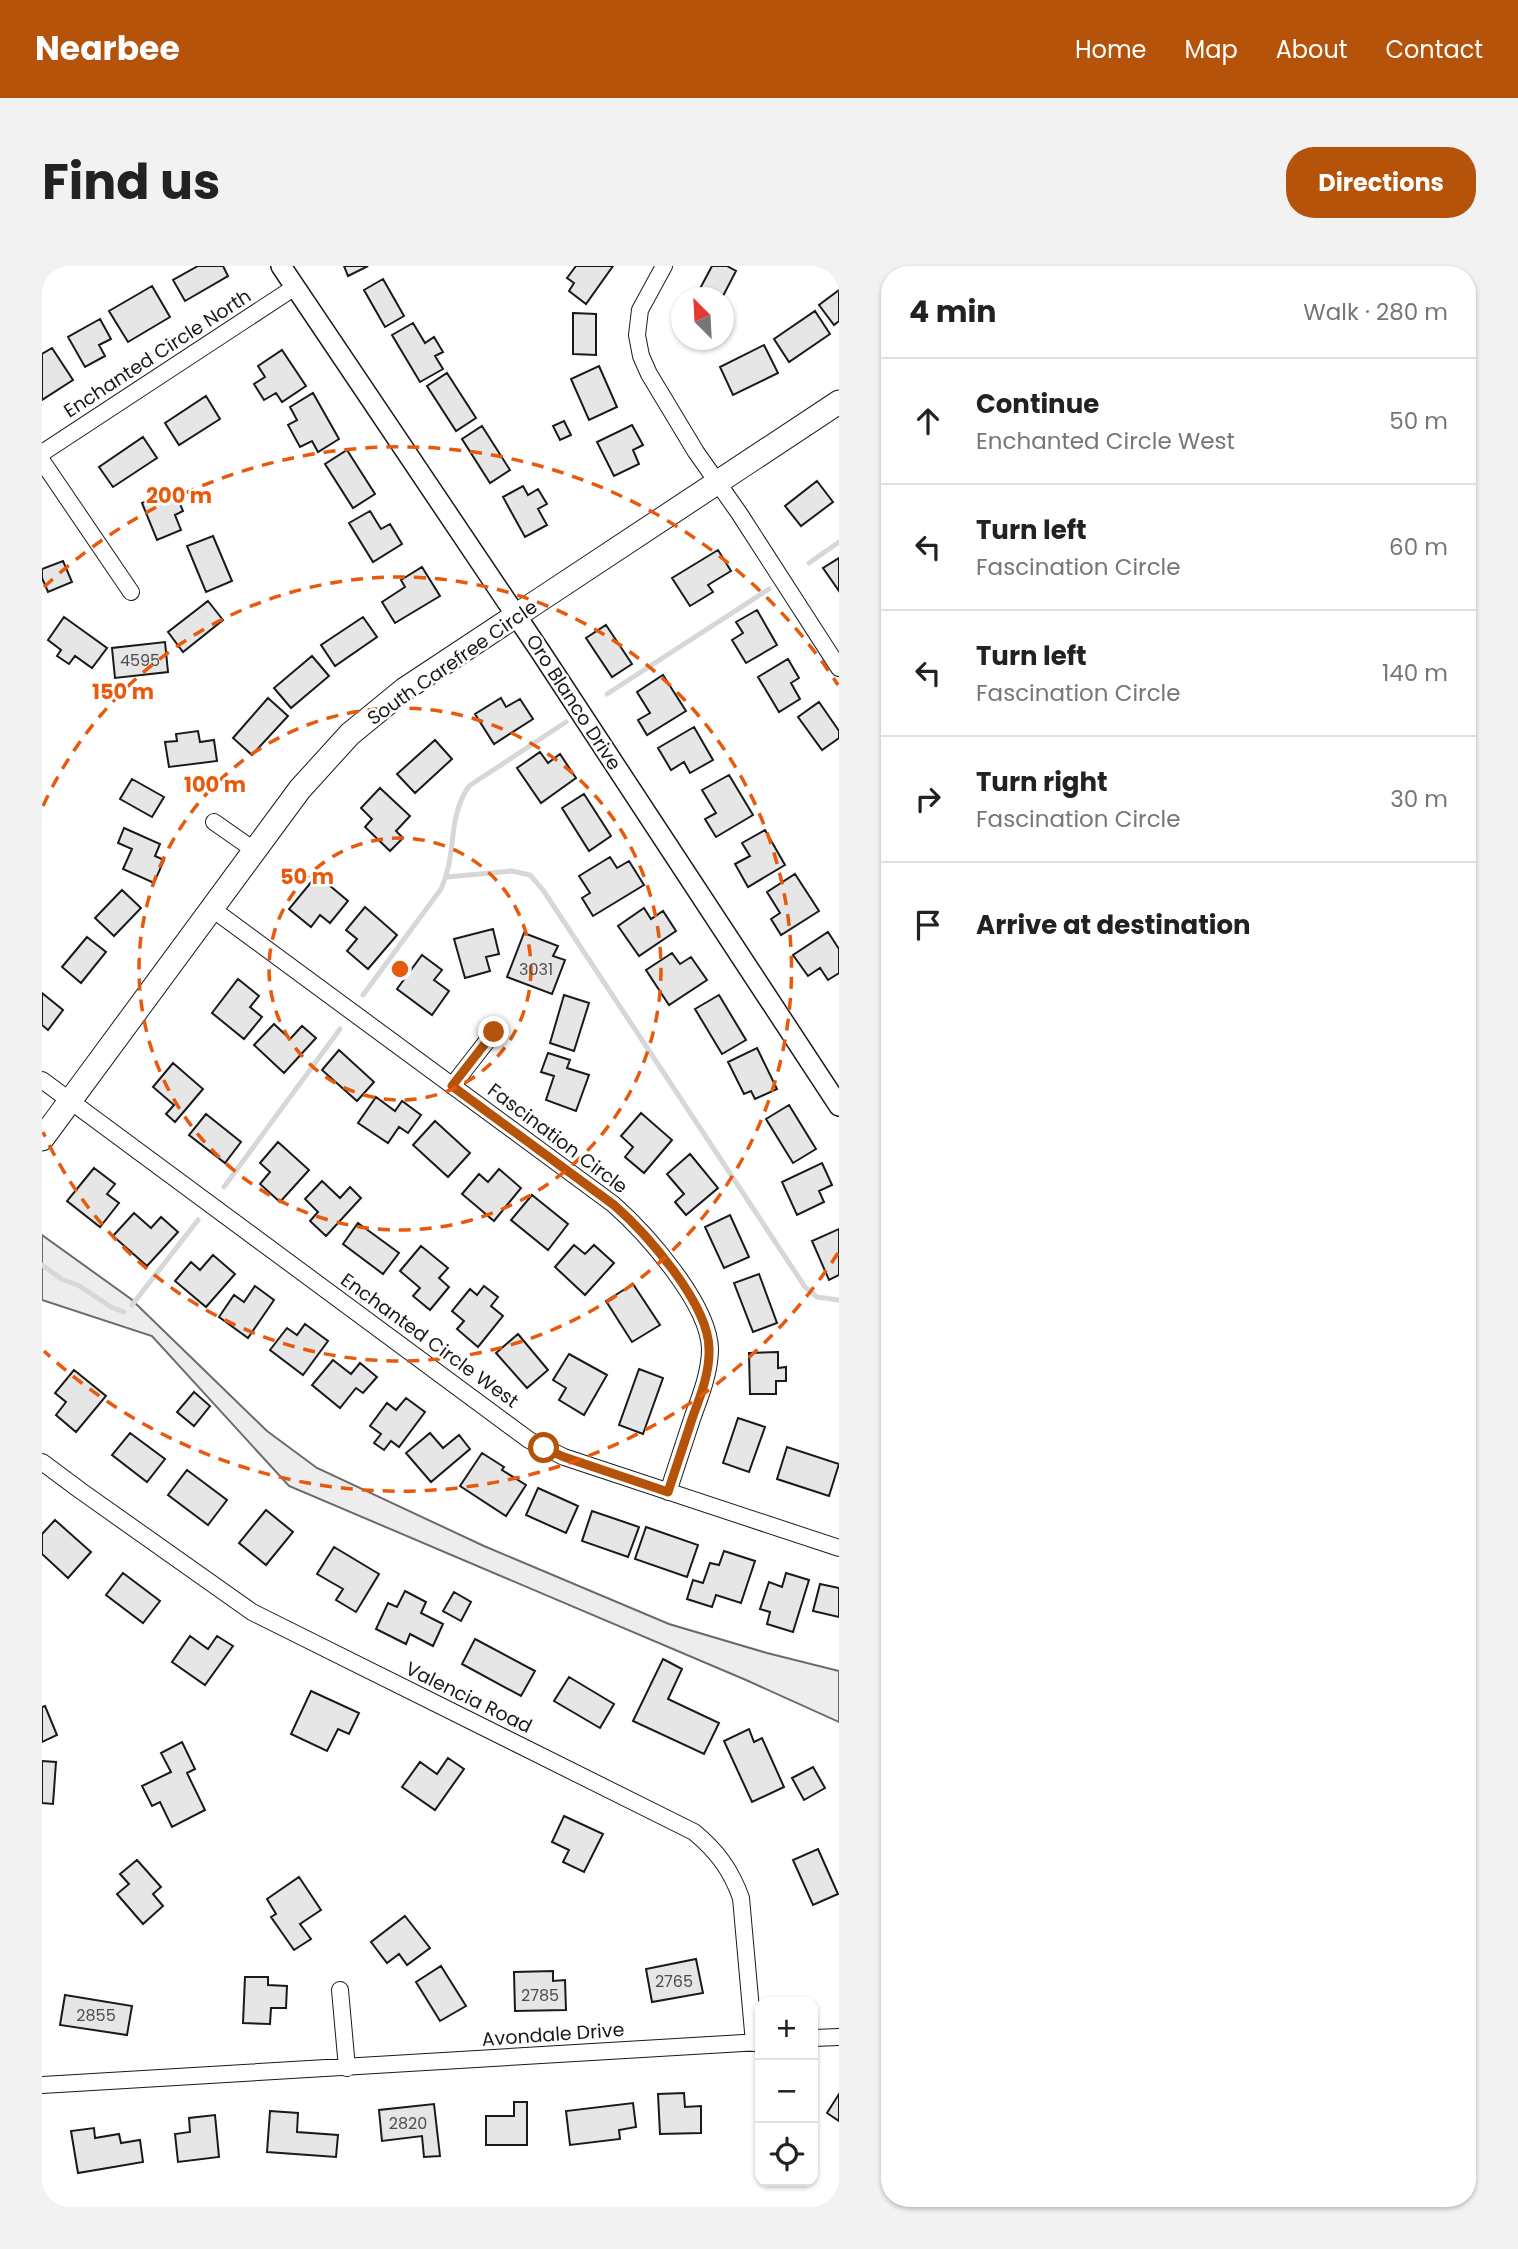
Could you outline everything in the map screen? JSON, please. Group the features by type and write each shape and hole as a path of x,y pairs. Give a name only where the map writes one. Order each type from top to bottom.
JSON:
{"main road":[{"name":"South Carefree Circle","path":"42,1139 300,789 349,734 405,689 839,402"}],"street":[{"name":"Oro Blanco Drive","path":"281,266 517,616 839,1105"},
{"path":"664,266 640,310 637,335 641,356 649,374 839,668"},
{"name":"Enchanted Circle North","path":"42,453 295,287"},
{"path":"42,461 131,592"},
{"path":"214,822 254,850"},
{"name":"Fascination Circle","path":"211,908 614,1205 631,1220 660,1254 695,1304 705,1326 710,1348 702,1392 668,1492"},
{"path":"452,1086 494,1032"},
{"name":"Enchanted Circle West","path":"42,1080 529,1440 564,1457 839,1548"},
{"name":"Valencia Road","path":"42,1462 264,1619 694,1832 722,1860 734,1879 741,1898 755,2025"},
{"path":"340,1990 347,2068"},
{"path":"818,2038 839,2037"},
{"name":"Avondale Drive","path":"42,2085 755,2043"}],"shaded area":[{"path":"42,1235 131,1299 267,1431 317,1468 484,1546 669,1624 839,1671 839,1722 289,1486 152,1336 42,1300"}],"building":[{"path":"198,266 223,266 228,276 185,301 173,280"},
{"path":"344,266 368,266 348,276"},
{"path":"576,266 613,266 586,304 569,291 574,283 567,278"},
{"path":"712,266 727,266 736,271 728,287 701,287"},
{"path":"383,279 404,316 385,327 364,290"},
{"path":"152,286 170,317 128,342 109,311"},
{"path":"839,290 839,321 834,325 819,305"},
{"path":"815,311 830,334 789,362 774,339"},
{"path":"573,313 596,314 596,355 573,354"},
{"path":"100,319 111,339 99,345 105,356 85,367 68,337"},
{"path":"413,323 425,343 434,337 443,352 435,356 443,369 420,382 392,335"},
{"path":"764,345 778,373 733,395 720,367"},
{"path":"52,348 73,380 42,400 42,354"},
{"path":"282,350 306,386 282,402 276,393 264,400 254,384 265,377 258,366"},
{"path":"599,366 617,407 589,420 571,379"},
{"path":"447,373 476,418 456,431 427,386"},
{"path":"313,393 339,439 318,452 312,441 300,447 288,425 297,420 290,407"},
{"path":"206,396 220,419 179,445 165,423"},
{"path":"564,421 571,435 560,440 553,426"},
{"path":"632,425 643,445 633,450 639,464 614,476 597,442"},
{"path":"482,426 510,470 490,483 462,439"},
{"path":"143,437 157,458 113,487 99,467"},
{"path":"347,450 375,494 353,508 325,464"},
{"path":"817,481 833,502 801,526 785,506"},
{"path":"523,486 528,495 538,489 547,504 538,509 547,525 525,537 503,497"},
{"path":"174,490 183,511 175,515 181,530 157,540 142,503"},
{"path":"370,511 381,529 390,524 402,544 373,562 349,523"},
{"path":"213,536 232,581 206,592 187,546"},
{"path":"718,550 731,571 708,585 713,592 690,606 672,578"},
{"path":"839,558 839,591 823,568"},
{"path":"63,561 72,582 48,592 42,578 42,569"},
{"path":"422,567 440,596 395,623 382,602 405,587 401,580"},
{"path":"208,601 223,620 183,652 168,632"},
{"path":"757,610 777,645 746,663 732,640 743,633 736,622"},
{"path":"64,617 107,648 92,668 75,656 69,664 57,656 61,650 48,640"},
{"path":"363,617 377,637 335,666 321,645"},
{"path":"606,625 632,664 612,677 586,638"},
{"path":"165,642 168,672 115,678 112,648"},
{"path":"312,656 329,676 291,708 274,688"},
{"path":"788,659 799,678 791,683 800,699 779,712 758,677"},
{"path":"663,675 686,711 647,735 638,720 650,713 637,692"},
{"path":"268,698 288,716 252,755 233,738"},
{"path":"501,698 506,707 520,699 533,719 494,744 475,714"},
{"path":"819,702 839,731 839,738 822,750 798,717"},
{"path":"694,727 713,760 690,773 684,762 671,770 658,748"},
{"path":"198,731 200,742 214,740 217,761 169,767 165,742 177,741 176,734"},
{"path":"435,740 452,759 415,793 397,774"},
{"path":"540,752 548,763 560,754 576,778 541,803 517,768"},
{"path":"729,775 753,815 716,837 705,819 716,813 702,790"},
{"path":"132,779 164,797 152,817 120,799"},
{"path":"380,788 410,816 396,831 403,838 390,851 365,827 372,819 361,808"},
{"path":"584,794 611,836 589,851 562,808"},
{"path":"124,828 160,844 155,856 164,860 154,883 123,869 132,849 118,843"},
{"path":"765,830 785,865 748,887 735,864 750,856 742,843"},
{"path":"610,857 617,868 629,861 644,885 593,916 582,898 590,893 579,876"},
{"path":"795,874 819,911 781,935 771,919 780,913 767,892"},
{"path":"317,875 348,901 330,923 320,915 311,927 289,909"},
{"path":"122,890 141,908 114,936 95,918"},
{"path":"365,907 397,935 368,969 347,951 357,939 346,930"},
{"path":"644,908 651,919 663,911 676,931 639,956 618,926"},
{"path":"493,929 499,954 486,957 490,971 465,978 454,939"},
{"path":"828,932 839,949 839,973 828,980 820,968 808,976 793,955"},
{"path":"524,933 558,946 553,956 565,960 552,994 507,977"},
{"path":"87,937 106,952 81,983 62,967"},
{"path":"672,953 680,964 691,957 707,980 669,1005 646,970"},
{"path":"422,955 442,970 434,980 449,991 432,1015 397,989"},
{"path":"238,979 259,996 250,1007 262,1017 244,1039 212,1013"},
{"path":"42,993 63,1010 48,1030 42,1025"},
{"path":"564,995 589,1003 574,1051 550,1043"},
{"path":"719,995 746,1040 722,1054 695,1009"},
{"path":"274,1024 290,1039 302,1026 316,1038 284,1073 254,1045"},
{"path":"757,1048 777,1089 755,1099 751,1091 744,1094 728,1062"},
{"path":"339,1050 374,1082 357,1101 322,1070"},
{"path":"548,1053 570,1060 567,1068 589,1075 576,1111 546,1100 554,1076 541,1072"},
{"path":"173,1063 203,1089 175,1122 166,1114 174,1105 153,1087"},
{"path":"376,1097 395,1111 402,1101 421,1115 408,1133 399,1127 388,1143 358,1123"},
{"path":"789,1105 816,1149 793,1163 766,1119"},
{"path":"641,1113 672,1140 644,1173 625,1157 633,1147 621,1136"},
{"path":"206,1114 241,1142 225,1163 189,1135"},
{"path":"435,1121 470,1153 448,1177 413,1145"},
{"path":"278,1142 309,1170 280,1202 260,1184 270,1172 260,1163"},
{"path":"690,1154 718,1188 686,1215 675,1202 684,1194 667,1174"},
{"path":"822,1163 832,1185 819,1191 824,1202 797,1215 782,1182"},
{"path":"94,1168 115,1184 107,1194 119,1203 100,1227 67,1201"},
{"path":"499,1169 521,1188 494,1221 462,1194 479,1174 488,1182"},
{"path":"322,1181 340,1198 350,1187 361,1198 326,1236 310,1221 318,1212 305,1199"},
{"path":"532,1195 568,1224 548,1250 511,1220"},
{"path":"134,1213 151,1228 161,1217 178,1232 147,1266 113,1236"},
{"path":"730,1215 749,1257 724,1268 705,1227"},
{"path":"358,1223 399,1253 383,1274 343,1244"},
{"path":"839,1229 839,1275 829,1280 812,1241"},
{"path":"574,1245 585,1254 594,1245 614,1263 585,1295 555,1267"},
{"path":"421,1246 448,1268 439,1278 449,1287 430,1310 413,1296 420,1288 400,1271"},
{"path":"213,1255 235,1274 206,1307 175,1281 191,1262 200,1270"},
{"path":"759,1274 777,1323 753,1332 734,1283"},
{"path":"633,1284 660,1325 632,1342 606,1301"},
{"path":"255,1286 274,1300 248,1338 219,1317 234,1295 244,1302"},
{"path":"484,1286 498,1297 491,1306 503,1316 478,1347 457,1329 464,1321 452,1311 470,1289 477,1295"},
{"path":"305,1324 328,1341 303,1375 270,1350 287,1328 297,1335"},
{"path":"518,1334 548,1370 527,1388 496,1353"},
{"path":"778,1352 778,1368 786,1367 786,1381 776,1381 776,1394 750,1394 749,1353"},
{"path":"569,1354 607,1375 584,1415 559,1400 566,1388 553,1380"},
{"path":"333,1360 351,1374 360,1363 377,1377 363,1393 356,1388 340,1408 312,1385"},
{"path":"639,1369 663,1378 643,1434 619,1425"},
{"path":"74,1370 106,1396 76,1432 56,1415 66,1402 55,1393"},
{"path":"194,1392 210,1406 194,1426 177,1412"},
{"path":"406,1398 425,1412 399,1447 391,1441 384,1450 374,1443 381,1434 370,1426 387,1403 396,1410"},
{"path":"738,1418 765,1427 749,1472 723,1463"},
{"path":"130,1433 165,1459 147,1482 112,1455"},
{"path":"430,1433 443,1448 459,1435 470,1449 431,1482 406,1453"},
{"path":"787,1447 839,1464 829,1496 777,1479"},
{"path":"482,1453 526,1485 506,1516 460,1486"},
{"path":"187,1470 227,1500 208,1525 168,1495"},
{"path":"538,1488 578,1506 566,1533 526,1515"},
{"path":"266,1510 293,1532 266,1565 239,1543"},
{"path":"592,1511 639,1527 628,1557 582,1541"},
{"path":"55,1520 91,1552 68,1578 42,1554 42,1534"},
{"path":"646,1527 698,1545 687,1577 635,1559"},
{"path":"334,1547 379,1574 356,1612 336,1600 343,1589 317,1574"},
{"path":"724,1551 755,1561 741,1603 716,1595 712,1607 687,1599 693,1580 703,1583 710,1563 719,1565"},
{"path":"123,1573 160,1601 143,1623 106,1595"},
{"path":"786,1573 809,1580 793,1632 767,1624 770,1612 760,1609 769,1582 782,1587"},
{"path":"820,1584 839,1588 839,1617 813,1611"},
{"path":"405,1591 426,1602 421,1613 443,1624 433,1646 410,1634 406,1644 376,1629 388,1603 397,1607"},
{"path":"454,1592 471,1602 461,1621 443,1611"},
{"path":"190,1636 208,1649 217,1636 233,1646 205,1685 172,1662"},
{"path":"475,1639 535,1671 521,1696 462,1664"},
{"path":"663,1659 682,1669 668,1699 719,1723 704,1754 633,1721"},
{"path":"569,1677 614,1704 600,1728 554,1701"},
{"path":"311,1691 359,1713 349,1734 338,1729 327,1751 291,1734"},
{"path":"45,1706 57,1735 42,1742 42,1707"},
{"path":"749,1729 754,1742 762,1738 784,1787 752,1802 724,1741"},
{"path":"182,1742 195,1769 187,1773 205,1810 172,1827 160,1802 152,1806 142,1786 171,1772 161,1753"},
{"path":"448,1758 464,1769 435,1810 402,1787 420,1762 437,1774"},
{"path":"42,1761 56,1762 53,1804 42,1803"},
{"path":"813,1767 825,1788 804,1800 792,1778"},
{"path":"564,1816 603,1834 584,1872 563,1862 569,1850 552,1842"},
{"path":"818,1849 838,1894 813,1905 793,1860"},
{"path":"137,1860 161,1887 153,1894 163,1906 143,1924 117,1894 129,1884 120,1874"},
{"path":"299,1877 321,1910 300,1924 311,1939 294,1950 271,1917 276,1914 267,1899"},
{"path":"405,1916 430,1948 407,1965 399,1954 387,1963 371,1942"},
{"path":"696,1959 703,1993 652,2002 646,1969"},
{"path":"441,1966 466,2006 440,2021 416,1982"},
{"path":"553,1971 553,1981 565,1980 566,2010 515,2011 514,1972"},
{"path":"245,1977 268,1977 268,1985 287,1986 286,2008 271,2008 270,2024 243,2023"},
{"path":"65,1995 132,2006 127,2035 60,2025"},
{"path":"684,2093 685,2107 701,2106 701,2133 660,2134 658,2094"},
{"path":"839,2094 839,2121 827,2113"},
{"path":"514,2102 527,2102 527,2145 486,2145 486,2116 514,2116"},
{"path":"633,2103 636,2127 619,2130 620,2139 570,2145 566,2111"},
{"path":"434,2104 440,2156 424,2157 422,2136 382,2141 379,2110"},
{"path":"270,2111 298,2113 297,2132 338,2135 336,2157 267,2152"},
{"path":"215,2115 219,2157 178,2162 175,2134 190,2132 189,2118"},
{"path":"94,2128 95,2138 119,2134 121,2143 140,2140 143,2162 78,2173 71,2131"}],"waterway":[{"path":"809,563 839,542"},
{"path":"607,694 769,589"},
{"path":"363,995 441,889 449,862 457,811 469,786 566,722"},
{"path":"447,877 512,871 530,875 543,890 805,1287 817,1297 839,1300"},
{"path":"224,1187 340,1029"},
{"path":"132,1305 198,1220"},
{"path":"42,1265 63,1280 78,1285 111,1307 124,1312"}],"route":[{"path":"494,1032 452,1086 631,1220 660,1254 695,1304 705,1326 710,1348 702,1392 668,1492 544,1448"}]}
